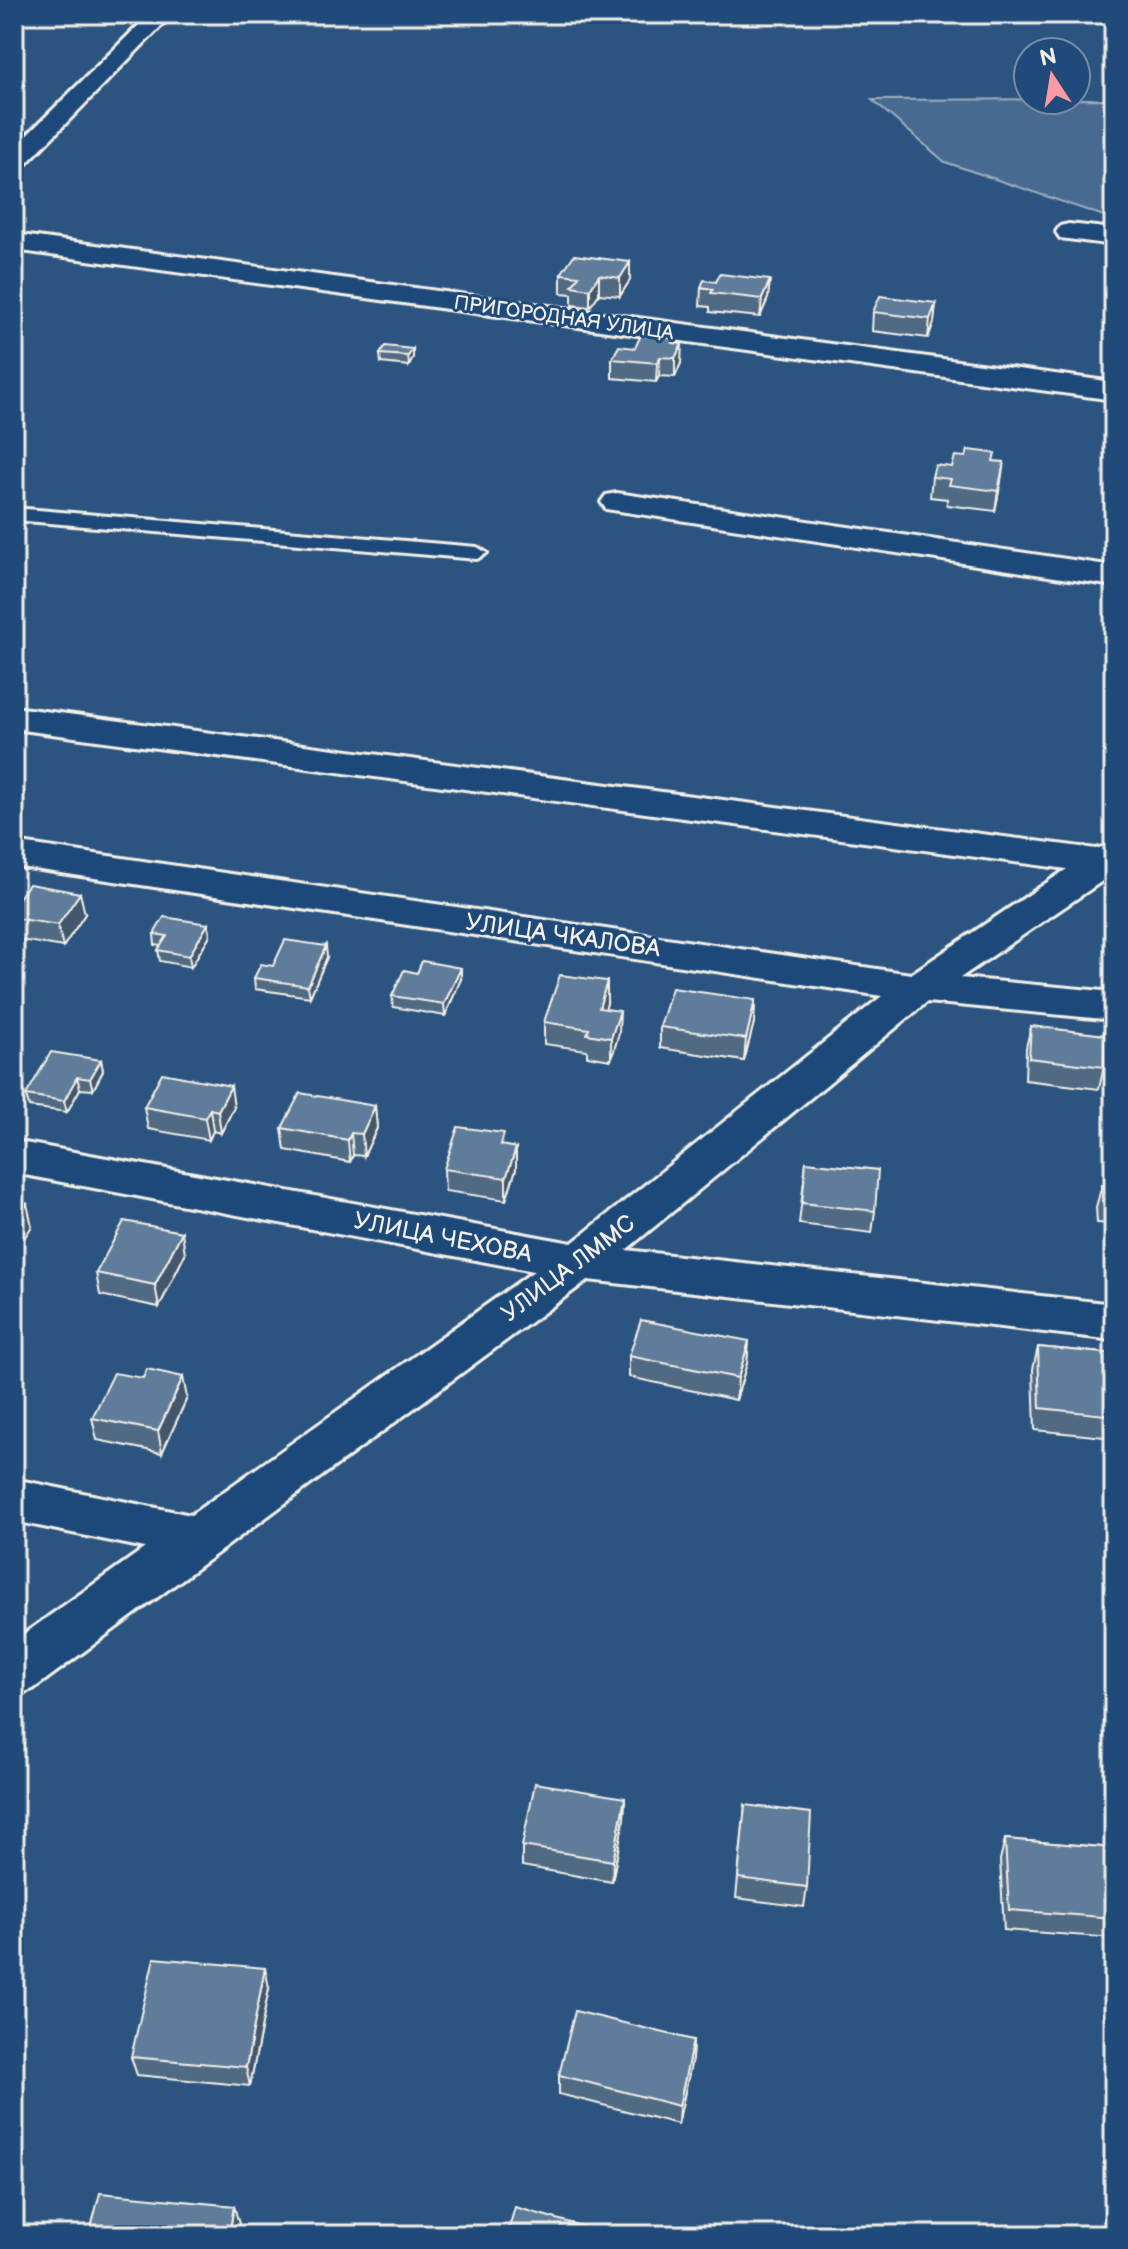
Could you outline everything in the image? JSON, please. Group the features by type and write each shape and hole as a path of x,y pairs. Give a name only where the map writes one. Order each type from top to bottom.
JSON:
{"street":[{"path":"14,162 162,14"},
{"path":"1069,232 1114,237"},
{"name":"ПРИГОРОДНАЯ УЛИЦА","path":"14,242 1114,391"},
{"path":"617,502 1114,576"},
{"path":"14,718 1109,858"},
{"name":"УЛИЦА ЧКАЛОВА","path":"14,854 918,988 1114,1006"},
{"name":"УЛИЦА ЛММС","path":"14,1672 580,1262 918,988 1109,858"},
{"name":"УЛИЦА ЧЕХОВА","path":"14,1157 580,1262 1114,1322"},
{"path":"14,1500 199,1538"}],"lane":[{"path":"14,514 477,553"}],"shaded area":[{"path":"1012,99 1012,116 1092,116 1092,99 1114,99 1114,217 945,162 872,100"}],"building":[{"path":"574,255 630,262 620,278 599,275 590,289 572,286 579,276 561,274"},
{"path":"720,274 770,280 762,299 711,293 713,289 701,287 704,280 716,282"},
{"path":"880,296 936,303 930,319 873,312"},
{"path":"641,335 674,339 672,343 682,344 675,358 660,357 657,363 612,359 619,346 635,348"},
{"path":"385,346 413,349 408,356 380,354"},
{"path":"968,450 995,453 993,461 1004,462 998,491 949,485 951,479 932,477 935,465 952,467 955,456 966,457"},
{"path":"29,884 80,893 58,925 14,918 14,905"},
{"path":"164,917 208,924 189,956 158,950 167,936 154,934"},
{"path":"285,940 326,946 308,986 254,978 261,964 273,966"},
{"path":"422,961 461,968 444,1004 392,996 404,970 417,973"},
{"path":"560,975 607,981 599,1008 620,1011 611,1038 587,1034 589,1029 544,1022"},
{"path":"672,988 755,1000 746,1039 660,1027"},
{"path":"1031,1026 1105,1035 1104,1067 1029,1058"},
{"path":"51,1052 101,1060 90,1079 77,1077 64,1101 26,1095"},
{"path":"162,1073 231,1086 218,1111 210,1109 205,1118 144,1107"},
{"path":"300,1093 375,1106 362,1134 351,1133 348,1140 282,1128"},
{"path":"458,1127 504,1133 501,1145 516,1148 506,1178 444,1169"},
{"path":"806,1162 878,1170 875,1211 802,1203"},
{"path":"1102,1185 1114,1186 1114,1202 1102,1201"},
{"path":"14,1201 27,1204 14,1224"},
{"path":"124,1221 182,1232 155,1285 96,1273"},
{"path":"641,1320 749,1341 738,1378 629,1356"},
{"path":"1038,1347 1114,1354 1114,1416 1040,1408"},
{"path":"147,1369 183,1377 158,1431 92,1418 114,1373 143,1378"},
{"path":"535,1783 625,1798 613,1861 522,1846"},
{"path":"745,1805 811,1813 807,1887 738,1878"},
{"path":"1005,1839 1114,1848 1114,1918 1009,1910"},
{"path":"154,1958 265,1968 246,2067 131,2057"},
{"path":"575,2011 693,2040 679,2106 559,2075"},
{"path":"100,2193 234,2206 229,2235 89,2235"},
{"path":"515,2207 612,2235 507,2235"},
{"path":"825,2228 906,2235 825,2235"}]}
